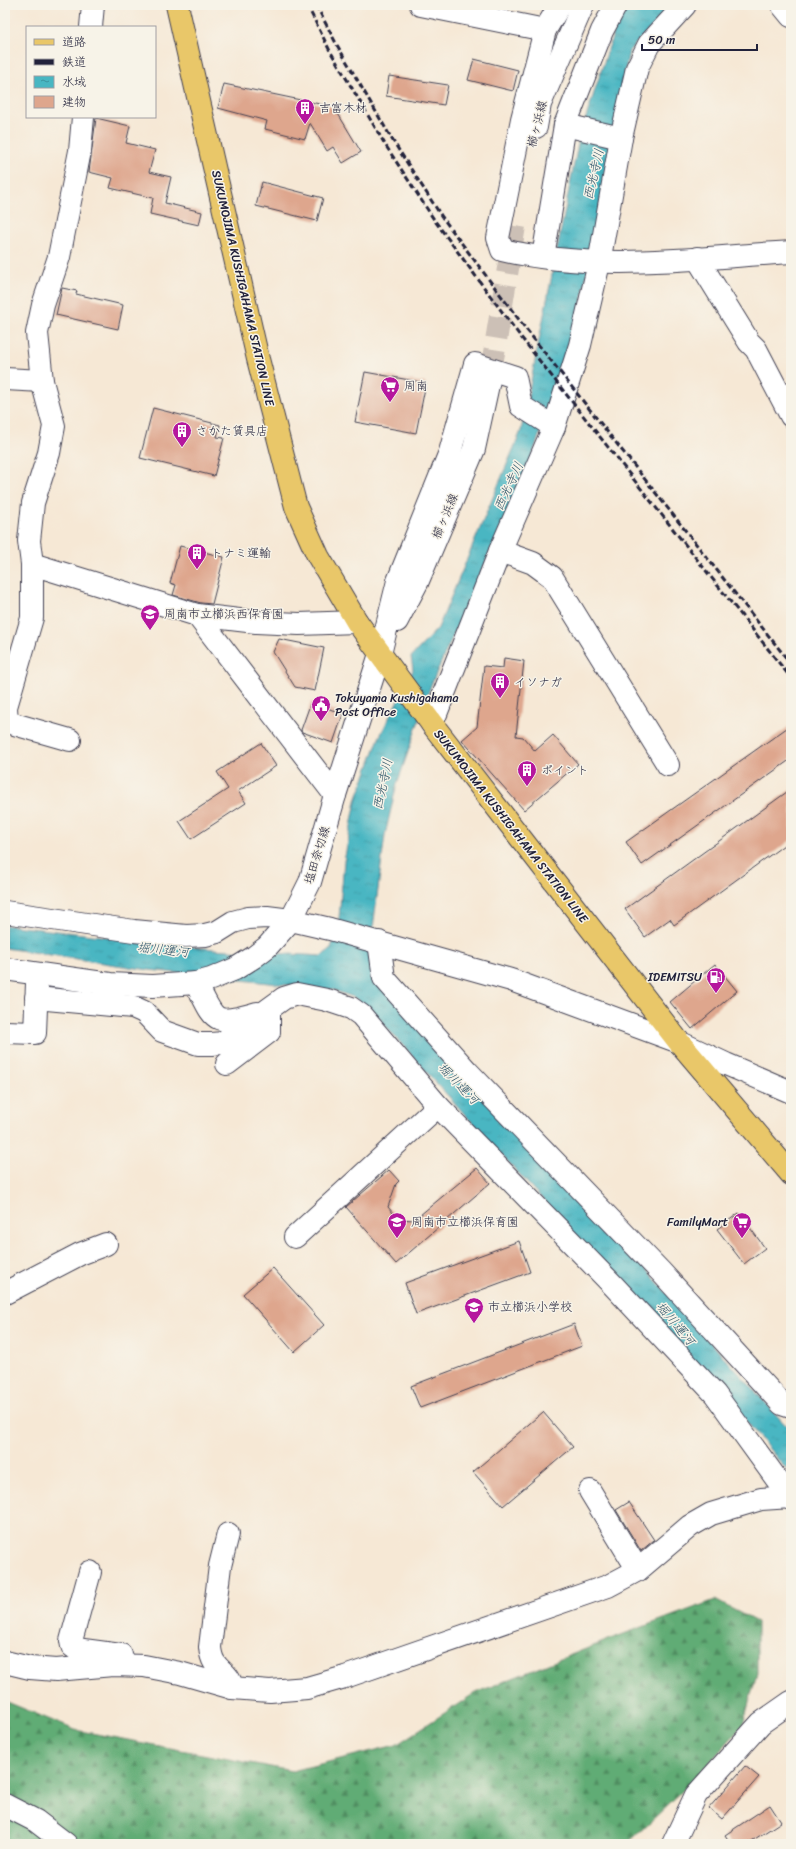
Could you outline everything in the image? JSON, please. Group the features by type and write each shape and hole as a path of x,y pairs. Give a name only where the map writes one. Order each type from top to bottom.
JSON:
{"main road":[{"name":"SUKUMOJIMA KUSHIGAHAMA STATION LINE","path":"177,5 258,359 296,506 318,556 357,622 432,724 679,1042 791,1174"}],"street":[{"path":"91,26 92,5"},
{"path":"421,5 462,9 545,30"},
{"path":"560,5 545,30 522,119 498,238 502,250 543,257 598,263 791,252"},
{"name":"櫛ヶ浜線","path":"515,226 540,104 582,5"},
{"path":"543,257 566,125 602,31 616,5"},
{"path":"432,724 500,551 554,427 580,345 598,263 621,138 637,68 649,44 685,5"},
{"path":"782,5 791,16"},
{"path":"70,740 8,722 6,707 32,618 32,564 29,541 33,504 49,453 54,426 42,381 37,334 59,257 80,151 83,118"},
{"path":"566,125 621,138"},
{"path":"697,258 749,342 756,350 791,416"},
{"path":"380,654 398,581 450,452 475,364 515,377 521,406 554,427"},
{"name":"櫛ヶ浜線","path":"380,654 417,583 474,449 491,371"},
{"path":"5,379 42,381"},
{"path":"500,551 533,563 552,577 668,765"},
{"path":"32,564 197,615 256,622 299,624 357,622"},
{"path":"197,615 335,795"},
{"name":"塩田奈切線","path":"5,969 110,984 152,986 204,981 235,968 267,947 291,920 310,882 335,795 380,654"},
{"path":"5,912 134,931 186,936 205,935 217,932 233,922 248,918 267,917 291,920 379,942 511,980 679,1042 791,1092"},
{"path":"379,942 384,978 467,1071 661,1272 782,1404 791,1407"},
{"path":"5,1032 35,1033 37,974"},
{"path":"204,981 212,1015 222,1020 233,1020 269,1010"},
{"path":"36,998 133,1007 144,1012 162,1031 198,1044 222,1043 284,998 296,994 327,1000 351,1008 361,1015 438,1106 611,1283 715,1394 791,1498"},
{"path":"227,1064 269,1032 269,1010"},
{"path":"296,1237 438,1106"},
{"path":"5,1293 80,1254 106,1244"},
{"path":"590,1491 638,1570"},
{"path":"5,1662 30,1668 56,1670 113,1665 144,1666 180,1673 232,1688 270,1691 307,1688 352,1675 608,1586 638,1570 690,1526 711,1514 761,1499 791,1498"},
{"path":"228,1534 220,1566 210,1647 211,1658 216,1666 231,1680 232,1688"},
{"path":"90,1572 71,1641 72,1646 76,1649 134,1657 141,1661 144,1666"},
{"path":"673,1844 696,1795 761,1723 791,1702"},
{"path":"5,1805 36,1822 66,1844"}],"green space":[{"path":"715,1600 757,1622 757,1673 743,1725 697,1777 627,1844 5,1844 5,1701 75,1730 292,1771 396,1745 475,1693 621,1635"}],"water":[{"path":"633,5 672,5 629,51 578,320 530,463 431,685 396,787 385,835 370,951 686,1315 791,1431 791,1475 740,1414 485,1137 369,1008 353,997 333,990 149,970 5,948 5,925 213,949 321,956 331,949 339,918 344,861 356,801 379,738 413,670 411,657 438,628 521,431 579,139 617,22"}],"building":[{"path":"474,59 518,70 513,91 468,80"},
{"path":"389,76 448,85 444,105 386,96"},
{"name":"吉富木材","path":"224,84 334,107 361,152 343,163 333,147 327,151 310,123 305,139 265,129 267,121 218,108"},
{"path":"96,118 130,126 126,143 155,150 149,172 171,177 165,203 202,212 199,225 150,214 153,198 110,188 113,178 89,172"},
{"path":"262,182 323,198 317,221 256,206"},
{"path":"62,288 77,291 76,294 123,305 118,329 56,315"},
{"path":"365,372 426,383 416,433 355,422"},
{"name":"さかた賃具店","path":"153,408 220,425 217,437 224,438 214,476 140,458"},
{"name":"トナミ運輸","path":"180,546 224,557 212,604 201,603 173,595 176,585 170,583"},
{"path":"279,639 324,648 315,691 295,687 273,652"},
{"name":"ポイント","path":"504,658 524,661 516,736 523,737 535,751 553,735 578,764 524,810 462,740 477,727 484,666 503,668"},
{"path":"311,702 343,714 333,743 302,732 301,730"},
{"path":"791,725 791,759 642,865 626,842"},
{"path":"261,743 276,766 238,791 246,803 191,839 179,821 228,789 217,772"},
{"path":"791,789 791,840 674,925 670,919 645,937 625,909"},
{"path":"715,964 737,991 692,1029 670,1002"},
{"path":"477,1168 490,1183 396,1264 346,1207 389,1170 399,1181 396,1184 388,1207 398,1219 414,1220"},
{"path":"739,1213 765,1248 744,1264 717,1229"},
{"path":"519,1241 530,1272 416,1314 405,1283"},
{"path":"273,1268 324,1325 294,1352 243,1294"},
{"path":"574,1324 582,1346 420,1408 411,1386"},
{"path":"543,1412 573,1447 503,1506 473,1472"},
{"path":"629,1502 654,1540 641,1551 616,1510"},
{"path":"745,1766 759,1777 722,1819 709,1808"},
{"path":"770,1805 781,1822 747,1844 731,1844 725,1835"}],"tunnel":[{"path":"491,371 515,226"}],"railway":[{"path":"307,5 329,49 386,146 435,221 520,336 791,678"},
{"path":"316,5 337,45 393,141 442,217 526,329 791,664"}],"place":[{"name":"吉富木材","path":"305,125"},
{"name":"周南","path":"390,403"},
{"name":"さかた賃具店","path":"182,448"},
{"name":"トナミ運輸","path":"197,570"},
{"name":"周南市立櫛浜西保育園","path":"150,631"},
{"name":"イソナガ","path":"500,699"},
{"name":"Tokuyama Kushigahama Post Office","path":"321,722"},
{"name":"ポイント","path":"527,787"},
{"name":"IDEMITSU","path":"716,994"},
{"name":"周南市立櫛浜保育園","path":"397,1239"},
{"name":"FamilyMart","path":"742,1239"},
{"name":"市立櫛浜小学校","path":"474,1324"}],"water label":[{"name":"西光寺川","path":"593,174"},
{"name":"西光寺川","path":"508,486"},
{"name":"西光寺川","path":"382,784"},
{"name":"堀川運河","path":"163,949"},
{"name":"堀川運河","path":"459,1083"},
{"name":"堀川運河","path":"676,1323"}]}
